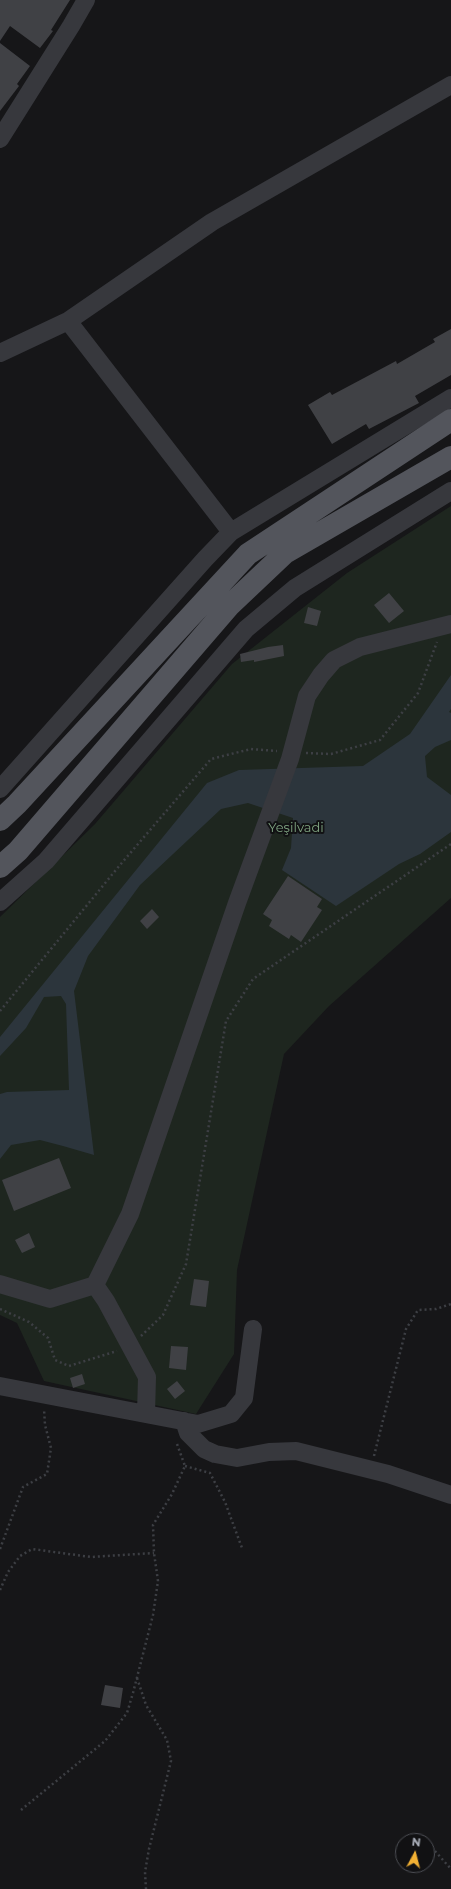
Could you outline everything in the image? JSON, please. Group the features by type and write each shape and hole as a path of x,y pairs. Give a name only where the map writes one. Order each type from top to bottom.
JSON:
{"main road":[{"path":"0,820 23,798 248,554 451,420"},
{"path":"0,867 18,851 229,606 285,553 451,457"}],"street":[{"path":"0,139 86,0"},
{"path":"0,353 68,322 212,222 451,85"},
{"path":"68,322 231,532"},
{"path":"0,789 205,559 231,532 451,398"},
{"path":"0,902 46,861 246,629 295,588 451,491"},
{"path":"0,1284 50,1299 95,1285 130,1214 291,756 307,696 334,660 360,647 447,625"},
{"path":"95,1285 106,1301 147,1377 146,1414"},
{"path":"0,1386 198,1424 231,1414 244,1398 252,1329"},
{"path":"184,1421 188,1433 204,1449 215,1454 237,1458 269,1452 296,1451 370,1470 451,1495"}],"path":[{"path":"0,1011 120,865 211,759 251,749 291,756 331,754 380,740 418,693 447,625"},
{"path":"0,1309 29,1322 48,1338 56,1360 69,1366 131,1347 163,1315 186,1264 226,1021 253,979 451,844"},
{"path":"370,1470 406,1329 418,1310 436,1309 451,1304"},
{"path":"0,1549 23,1487 47,1474 51,1448 45,1425 42,1394"},
{"path":"21,1810 105,1741 127,1713 153,1615 158,1581 154,1553 153,1526 172,1494 186,1466 166,1418"},
{"path":"186,1466 210,1473 225,1502 242,1548"},
{"path":"0,1590 8,1572 20,1556 32,1549 91,1557 154,1553"},
{"path":"137,1678 146,1705 167,1740 171,1761 149,1849 145,1872 146,1889"},
{"path":"435,1851 451,1869"}],"green space":[{"name":"Yeşilvadi","path":"451,506 451,898 329,1006 284,1054 237,1270 234,1354 196,1414 44,1381 17,1323 0,1315 0,917 95,824 232,664 347,573"}],"shaded area":[{"path":"451,675 451,709 449,712 451,713 451,740 435,747 425,756 427,777 451,795 451,832 420,854 399,864 336,906 282,870 291,848 293,818 248,803 221,809 140,885 88,956 74,991 94,1155 40,1140 11,1145 0,1159 0,1094 7,1092 69,1090 66,1004 61,996 44,997 26,1028 0,1056 0,1037 207,783 239,770 363,766 410,734"}],"building":[{"path":"0,0 70,0 51,30 53,31 40,48 10,26 0,41"},
{"path":"0,43 30,66 17,84 19,86 0,111"},
{"path":"451,329 451,375 415,396 419,403 369,429 366,424 332,444 308,405 330,392 332,395 396,361 397,364 435,342 433,339"},
{"path":"389,593 404,611 389,623 374,605"},
{"path":"308,607 321,611 317,626 304,623"},
{"path":"283,645 284,656 254,662 254,660 241,662 240,654"},
{"path":"288,876 322,899 317,907 322,910 301,942 291,935 289,939 269,926 272,920 263,914"},
{"path":"152,909 159,917 147,929 140,921"},
{"path":"59,1158 71,1188 14,1211 2,1180"},
{"path":"29,1233 35,1247 22,1253 15,1240"},
{"path":"194,1279 209,1281 206,1307 190,1305"},
{"path":"171,1346 188,1347 186,1370 169,1368"},
{"path":"82,1374 85,1384 73,1388 70,1378"},
{"path":"177,1381 185,1391 175,1399 167,1389"},
{"path":"105,1685 123,1688 120,1708 101,1705"}]}
